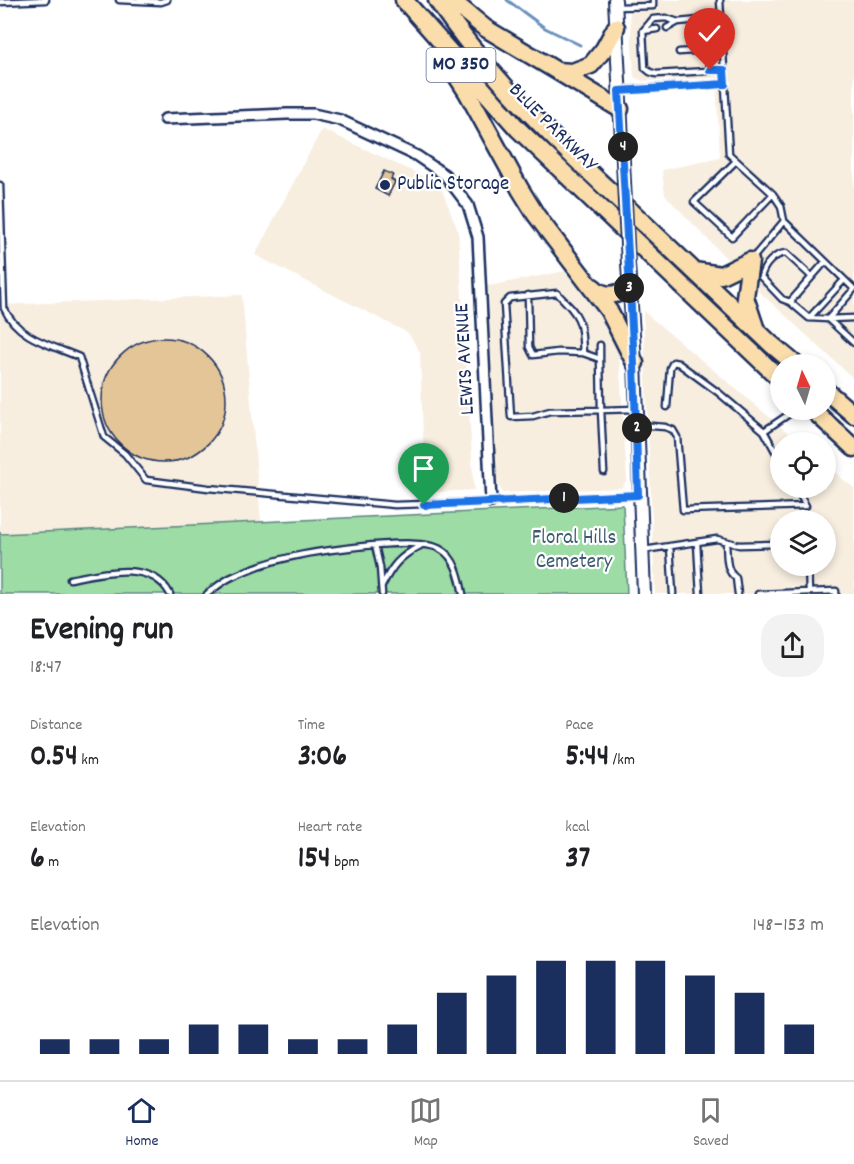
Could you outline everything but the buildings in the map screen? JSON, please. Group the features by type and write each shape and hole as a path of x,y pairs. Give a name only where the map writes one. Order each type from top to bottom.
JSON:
{"highway":[{"path":"404,0 467,92 536,215 616,321 634,363"},
{"name":"BLUE PARKWAY","path":"404,0 518,129 770,369"},
{"name":"BLUE PARKWAY","path":"437,0 452,22 521,105 783,354"},
{"path":"451,0 485,28 621,109"},
{"path":"557,71 572,72 591,65 604,49 616,27"},
{"path":"694,271 721,275 750,261"},
{"path":"750,261 745,297 757,331"},
{"path":"588,283 597,291 608,296 629,289"},
{"path":"836,399 854,414"},
{"path":"824,420 854,448"}],"main road":[{"path":"615,4 644,594"}],"street":[{"name":"LEWIS AVENUE","path":"165,119 313,114 340,120 417,156 445,175 468,205 478,237 491,502"}],"lane":[{"path":"0,2 46,0"},
{"path":"119,0 161,3 167,0"},
{"path":"615,4 637,3 653,6 653,0"},
{"path":"720,0 729,154 773,194 781,206 784,222 854,289 828,319"},
{"path":"678,22 666,18 653,19 643,30 645,68 656,74 724,70"},
{"path":"667,28 678,22 721,18"},
{"path":"707,19 710,70"},
{"path":"643,30 657,29"},
{"path":"679,52 708,50"},
{"path":"619,91 725,84"},
{"path":"736,161 694,202 732,237 773,194"},
{"path":"0,185 4,308 9,320 22,333 79,357 104,437 125,454 146,480 395,505 638,495"},
{"path":"750,261 784,222"},
{"path":"812,277 786,253 778,254 763,268 761,277 782,299 790,302 809,318 854,318"},
{"path":"790,302 825,262"},
{"path":"809,318 844,280"},
{"path":"583,353 581,326 577,314 557,293 510,298 504,304 512,417 533,416 550,411 636,409"},
{"path":"528,295 529,346 533,355 583,353 600,359"},
{"path":"828,319 853,342"},
{"path":"600,345 604,472"},
{"path":"667,407 670,368 673,362 678,363 719,393 764,431 770,442"},
{"path":"764,431 780,420"},
{"path":"636,425 665,427 673,430 676,437 683,510 806,507 801,498"},
{"path":"641,550 717,540 739,545 770,544"},
{"path":"726,542 729,568 731,575 736,578 738,594"},
{"path":"697,543 700,594"},
{"path":"375,545 382,594"},
{"path":"207,594 232,576 274,561 321,550 375,545 421,545 440,549 453,562 460,578 463,594"},
{"path":"382,586 392,567 405,553 421,545"},
{"path":"670,546 673,594"},
{"path":"70,579 105,572 130,572 144,574 175,594"},
{"path":"808,576 809,592"},
{"path":"758,594 836,591 837,594"}],"shaded area":[{"path":"629,0 854,0 854,379 836,362 836,354 827,354 753,286 665,195 662,170 720,158 716,78 643,81 634,77"},
{"name":"Public Storage","path":"322,129 420,175 442,190 458,231 474,490 425,493 420,352 408,333 255,255"},
{"path":"565,271 618,340 627,479 620,488 502,493 497,482 488,286"},
{"path":"242,295 261,522 0,534 0,305"},
{"path":"643,311 770,420 787,432 770,432 770,498 836,498 836,474 854,488 854,594 655,594"}],"green space":[{"name":"Floral Hills Cemetery","path":"623,505 627,594 0,594 0,532 1,534"}],"waterway":[{"path":"507,0 545,28 580,45"}],"place":[{"name":"Public Storage","path":"385,185"}],"route":[{"path":"424,505 638,495 634,363 619,91 725,84 724,70 710,70"}]}
